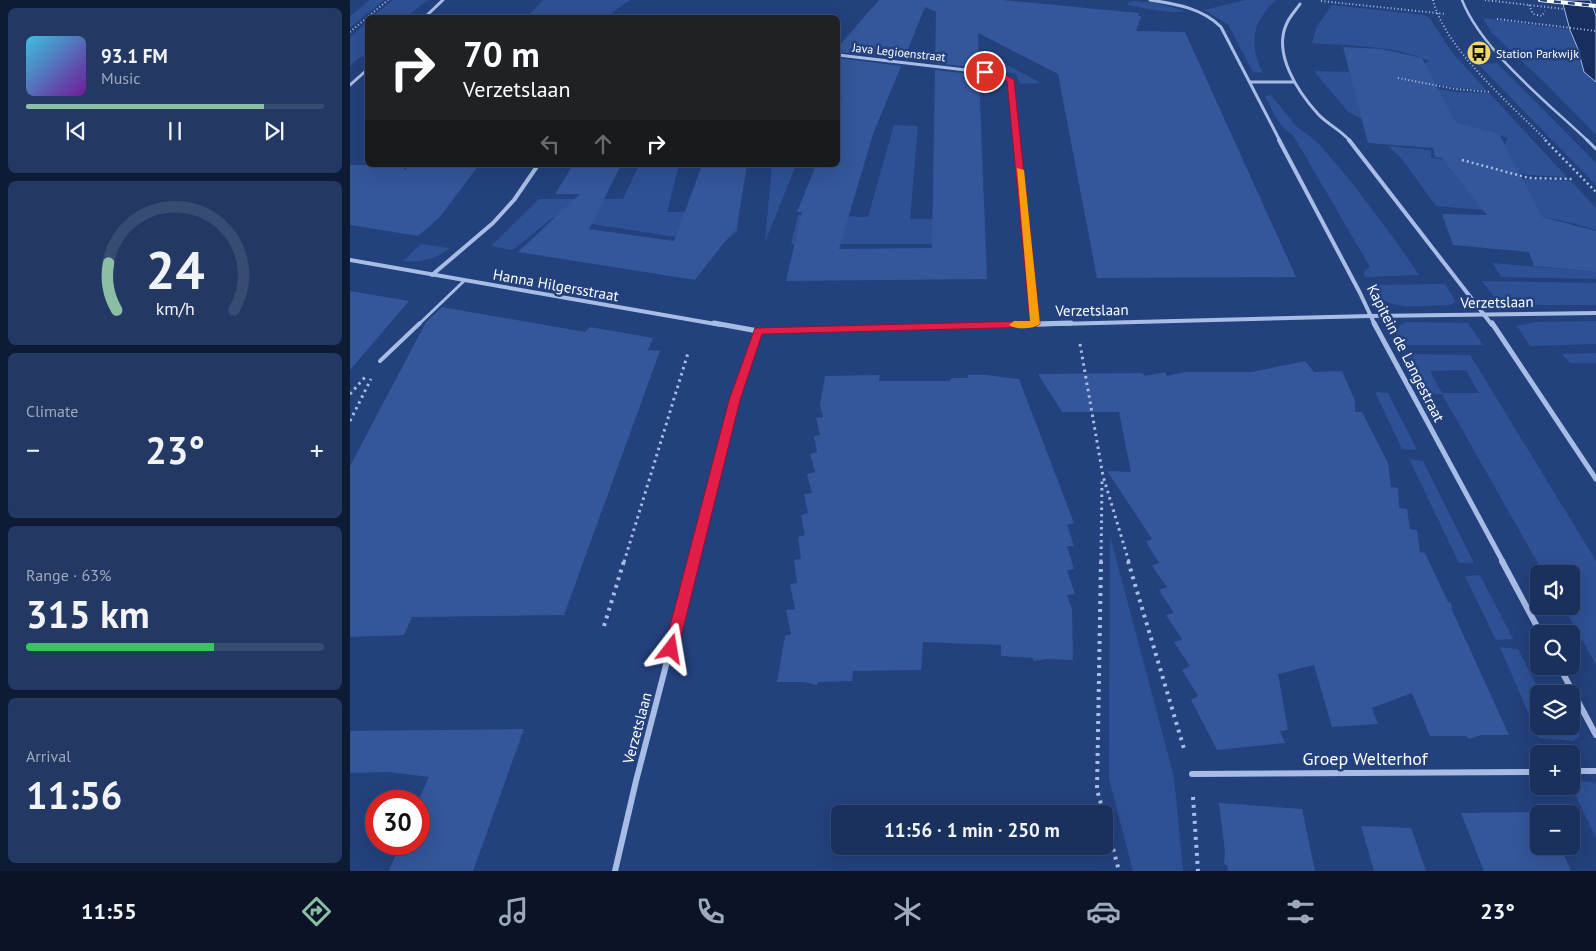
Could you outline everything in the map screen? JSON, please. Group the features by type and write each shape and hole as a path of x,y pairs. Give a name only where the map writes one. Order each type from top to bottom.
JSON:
{"street":[{"path":"427,15 442,0"},
{"name":"Kapitein de Langestraat","path":"1150,0 1185,6 1216,22 1222,28 1234,55 1250,82 1360,293 1370,316 1537,625"},
{"path":"1300,4 1286,24 1284,39 1284,63 1293,82 1318,114 1347,138 1486,314 1508,350 1596,479"},
{"name":"Java Legioenstraat","path":"840,56 989,72 1000,74 1011,80 1035,324"},
{"path":"350,85 365,72"},
{"path":"1250,82 1293,82"},
{"path":"432,275 446,261 485,231 523,188 537,167"},
{"name":"Hanna Hilgersstraat","path":"350,260 758,331"},
{"name":"Verzetslaan","path":"615,871 636,781 735,400 758,331 1370,316 1596,313"},
{"path":"1564,675 1596,735"},
{"path":"1580,771 1596,771"},
{"name":"Groep Welterhof","path":"1192,774 1530,772"}],"lane":[{"path":"1462,0 1468,16 1497,54 1596,149"},
{"path":"380,361 464,280"}],"path":[{"path":"370,15 388,0"},
{"path":"1314,0 1596,31"},
{"path":"1481,0 1564,9"},
{"path":"1529,5 1533,14 1542,16 1545,11"},
{"path":"350,32 365,19"},
{"path":"1398,78 1455,89 1491,92"},
{"path":"1462,160 1529,178 1573,179"},
{"path":"1077,323 1102,476 1192,774 1198,871"},
{"path":"604,626 688,353"},
{"path":"350,394 380,361"},
{"path":"350,422 380,361"},
{"path":"1101,805 1097,790 1102,476"},
{"path":"1113,848 1119,871"}],"shaded area":[{"path":"370,0 384,0 350,28 350,16"},
{"path":"393,0 430,0 426,1 409,15 374,15"},
{"path":"543,0 630,0 609,15 529,15"},
{"path":"1246,0 1276,0 1261,17 1255,34 1256,53 1263,73 1253,72 1228,24 1204,10"},
{"path":"1562,0 1590,0 1596,16 1596,82 1584,72"},
{"path":"1129,2 1156,3 1185,11 1165,11 1127,5"},
{"path":"1332,5 1429,17 1451,51 1486,90 1457,88 1404,78 1429,61 1401,52 1372,47 1312,43 1317,26"},
{"path":"1483,18 1570,30 1578,49 1584,72 1596,82 1596,135 1491,32"},
{"path":"365,24 365,56 360,57 350,66 350,37"},
{"path":"998,60 1041,83 1020,84 1016,74 991,69 994,61"},
{"path":"1497,63 1596,163 1596,185 1478,64"},
{"path":"1314,71 1357,72 1454,92 1489,93 1567,177 1528,175 1490,165 1513,163 1510,154 1500,152 1508,138 1489,132 1435,122 1362,119 1348,112"},
{"path":"1271,95 1295,125 1318,143 1349,179 1419,275 1365,277 1364,272 1370,267 1293,135 1283,128 1276,118 1265,96"},
{"path":"894,125 918,126 910,219 983,219 984,244 791,244 798,215 868,217"},
{"path":"1388,146 1431,150 1431,158 1460,161 1519,179 1571,181 1596,208 1596,230 1537,216 1436,206 1401,158"},
{"path":"638,167 678,167 667,212 739,210 737,231 722,244 552,218 513,250 491,246 539,199 623,199"},
{"path":"772,167 795,167 765,242"},
{"path":"421,244 449,248 443,253 427,260 403,261"},
{"path":"1493,263 1596,272 1596,279 1501,277"},
{"path":"1482,281 1596,283 1596,305 1512,305 1499,303"},
{"path":"1445,284 1456,302 1449,305 1415,306 1393,304 1383,300 1368,285"},
{"path":"1596,321 1596,344 1530,346 1517,326 1536,322"},
{"path":"1406,322 1468,323 1483,345 1400,345 1396,332 1399,326"},
{"path":"1596,353 1596,363 1570,363 1562,354"},
{"path":"1407,354 1470,355 1596,561 1596,665 1580,636 1580,625 1574,625 1568,615 1580,615 1580,565 1539,565 1442,394 1428,394","holes":["1466,370 1479,393 1442,393 1430,371"]},
{"path":"1375,392 1388,393 1417,450 1402,449"},
{"path":"1409,459 1423,461 1474,563 1459,563"},
{"path":"1110,536 1174,777 1183,871 1133,871 1109,779"},
{"path":"1480,575 1513,639 1496,640 1465,576"},
{"path":"1500,647 1518,649 1536,685 1530,685 1530,717"},
{"path":"1538,735 1580,736 1573,741 1539,738"},
{"path":"1580,782 1596,784 1596,838 1575,795 1580,795"}],"building":[{"path":"879,0 1002,0 1139,13 1138,16 1141,16 1136,31 1185,32 1296,277 1097,278 1058,74 978,33 979,68 935,63 936,12 925,7 904,59 840,52 840,45"},
{"path":"1343,47 1381,49 1422,58 1456,123 1499,134 1542,217 1596,231 1596,272 1534,266 1529,252 1453,245 1442,214 1487,215 1442,158 1435,157 1433,148 1368,143"},
{"path":"840,58 901,66 873,134 839,249 932,248 935,70 979,75 987,279 786,281 802,212 797,212 815,167 840,167 840,104 842,97 840,97"},
{"path":"350,165 402,167 405,170 409,167 477,167 439,218 418,236 350,225"},
{"path":"572,167 620,167 589,229 674,241 701,167 747,167 737,226 695,280 518,252 580,194 555,194"},
{"path":"350,291 409,301 350,370"},
{"path":"442,307 585,332 590,327 653,338 648,350 660,351 564,615 412,617 404,635 350,637 350,466 426,322"},
{"path":"1305,361 1314,372 1342,371 1355,401 1355,412 1362,412 1388,463 1391,487 1398,488 1399,508 1407,509 1410,529 1417,530 1420,552 1425,553 1448,602 1451,603 1452,610 1509,735 1481,735 1469,739 1466,736 1430,736 1412,693 1372,708 1378,724 1332,727 1314,665 1278,674 1288,730 1280,731 1285,743 1217,750 1191,700 1198,696 1182,670 1190,666 1174,642 1182,639 1166,615 1174,613 1159,590 1167,587 1152,566 1159,563 1146,542 1152,539 1107,471 1131,472 1119,412 1062,412 1038,374 1142,373 1145,376 1165,372 1167,376 1185,372 1252,372"},
{"path":"880,375 879,381 950,381 951,378 968,378 967,375 1019,379 1074,523 1067,525 1074,546 1067,546 1074,569 1067,570 1075,594 1067,595 1072,609 1073,660 1047,659 1034,661 1033,658 1001,656 1001,645 923,642 921,670 853,671 852,681 818,682 817,685 804,682 777,682 785,636 791,634 786,610 795,609 790,584 797,583 794,560 801,559 798,537 805,535 801,515 808,513 804,494 812,493 807,474 815,472 810,454 817,452 814,436 820,435 816,418 823,417 820,405 825,376"},
{"path":"524,729 473,871 389,871 396,855 430,855 430,790 423,790 429,777 389,772 350,773 350,731"},
{"path":"1219,803 1302,809 1315,871 1228,871 1227,865 1224,864 1225,852"},
{"path":"1530,812 1530,855 1564,855 1571,871 1484,871 1461,813"},
{"path":"1361,826 1411,828 1426,871 1374,871"}],"railway":[{"path":"1540,0 1596,6"}],"slow traffic":[{"path":"1014,325 1035,324 1020,170"}],"place":[{"name":"Station Parkwijk","path":"1479,53"}],"route":[{"path":"671,649 735,400 758,331 1035,324 1011,80 1000,74 985,72"}]}
